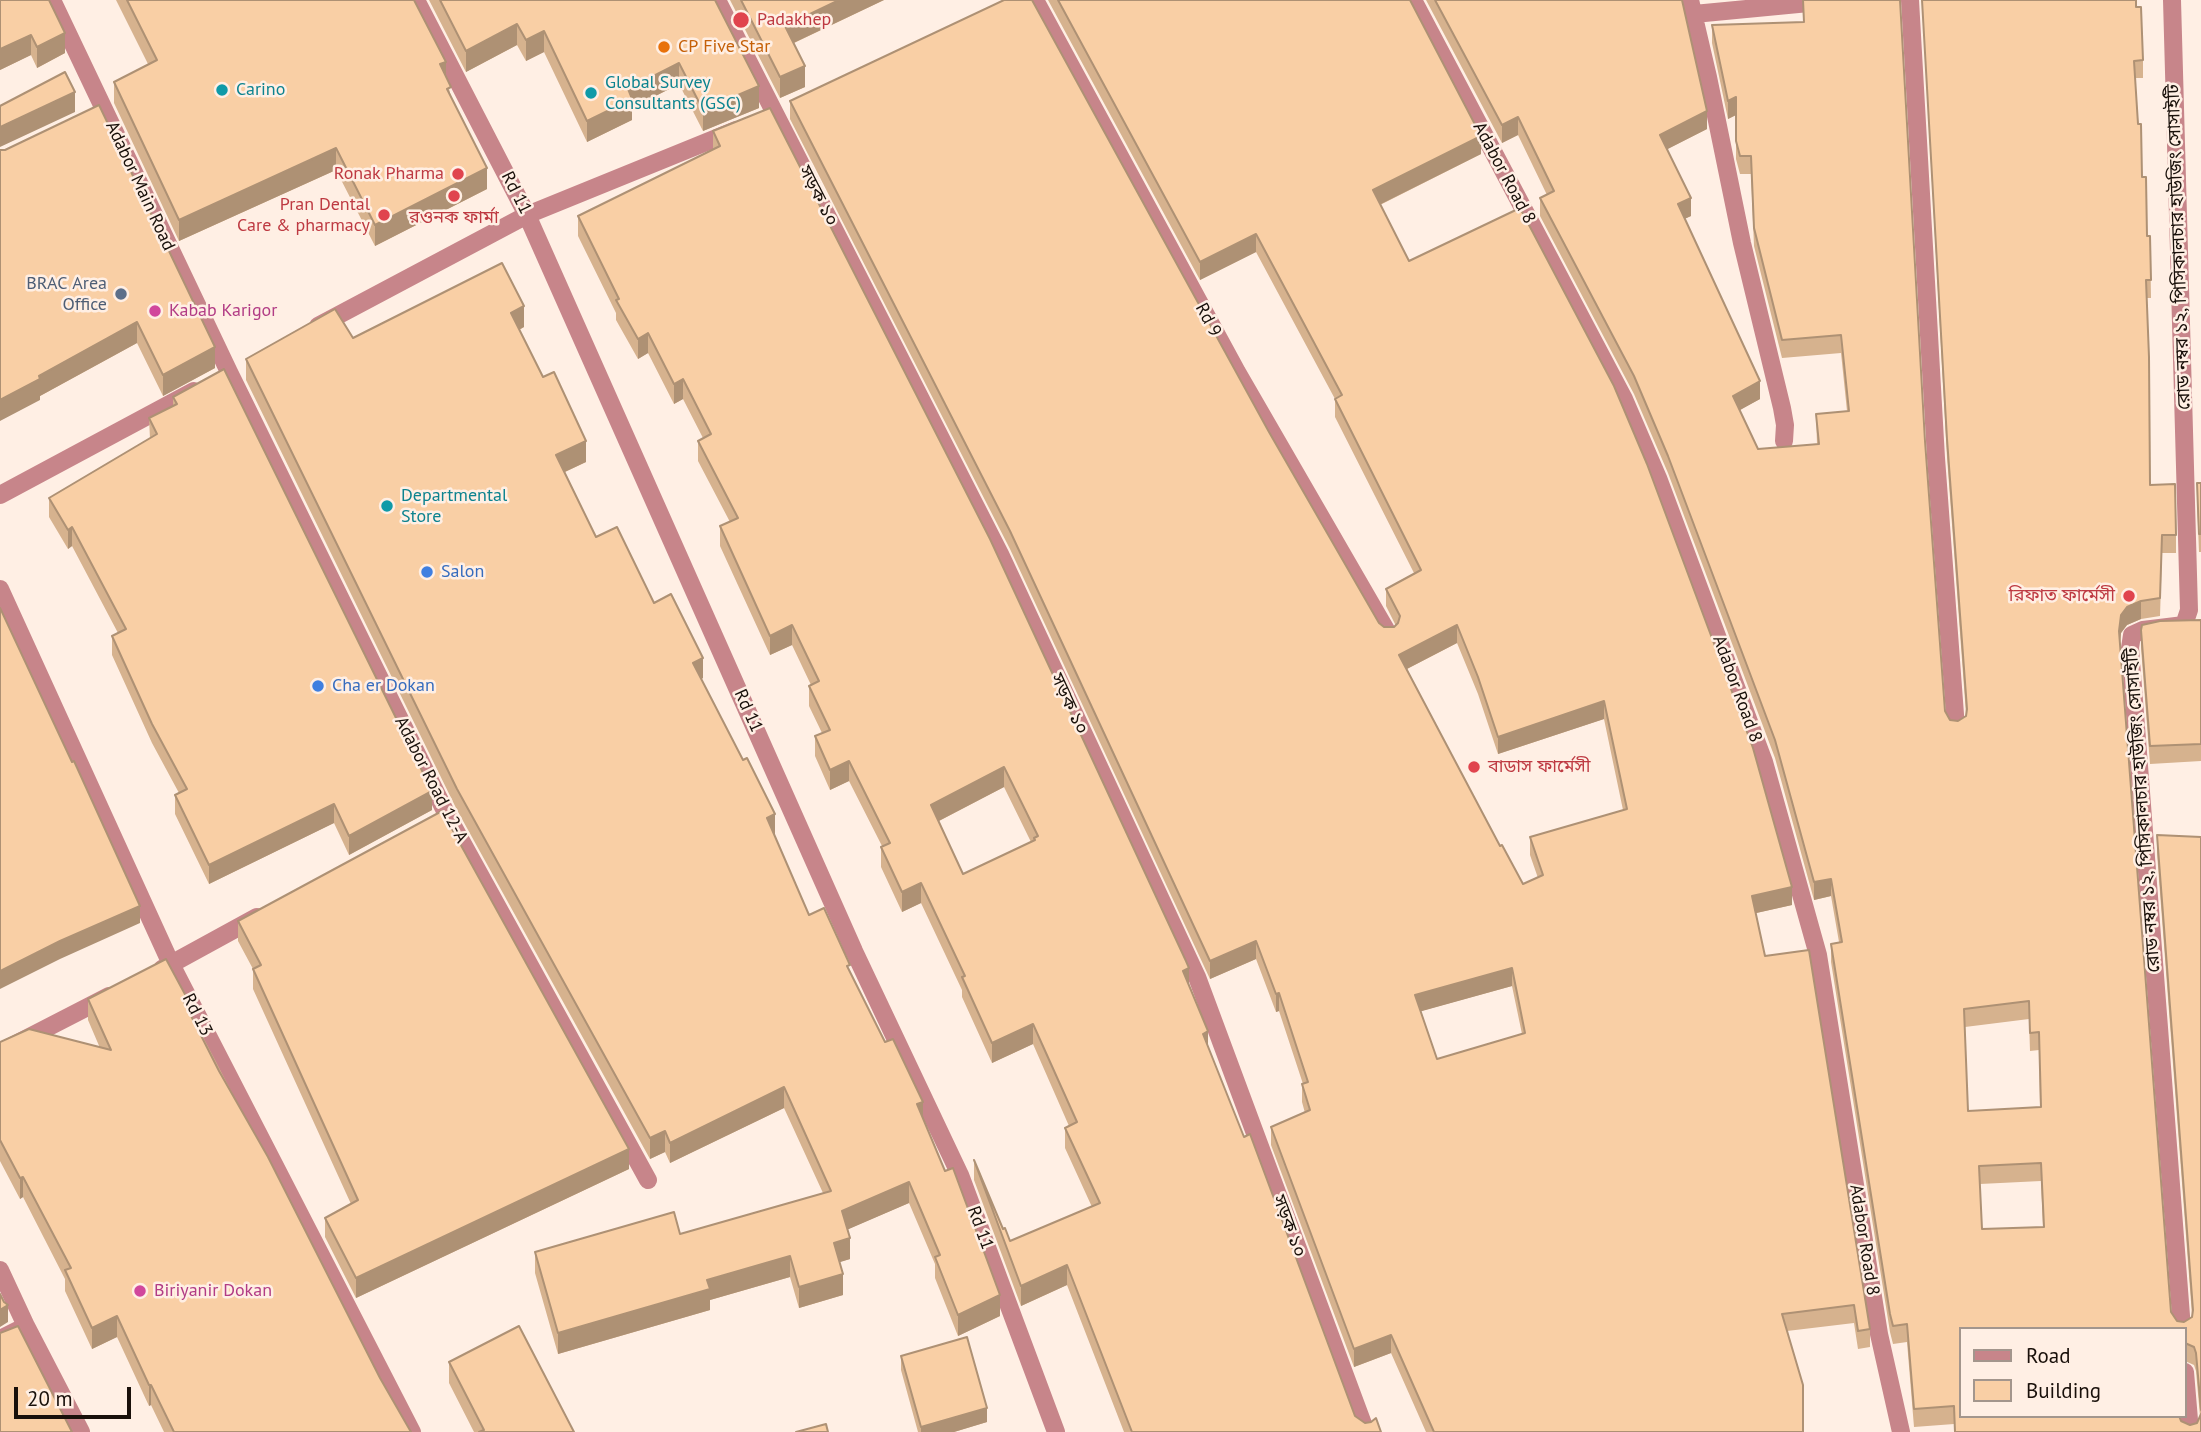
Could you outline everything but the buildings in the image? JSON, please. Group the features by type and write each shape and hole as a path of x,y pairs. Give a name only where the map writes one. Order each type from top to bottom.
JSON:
{"street":[{"name":"Adabor Main Road","path":"52,0 99,114 223,376"},
{"name":"Rd 11","path":"416,0 527,215 848,938 960,1175 1056,1432"},
{"name":"সড়ক ১০","path":"717,0 770,116 1000,554 1197,978 1366,1432"},
{"name":"Rd 9","path":"1035,0 1237,372 1389,635"},
{"name":"Adabor Road 8","path":"1413,0 1624,399 1653,467 1764,762 1818,954 1880,1334 1901,1432"},
{"path":"1784,441 1782,408 1742,243 1692,7 1840,0"},
{"path":"1910,0 1935,444 1956,728"},
{"name":"রোড নম্বর ১২, পিসিকালচার হাউজিং সোসাইটি","path":"2172,0 2194,521 2189,610 2184,625 2132,635 2130,648 2182,1327"},
{"path":"300,335 527,215 770,116"},
{"path":"0,495 223,376"},
{"name":"Adabor Road 12-A","path":"223,376 441,818 648,1180"},
{"name":"Rd 13","path":"0,589 170,964 412,1432"},
{"path":"146,977 267,912"},
{"path":"1796,959 1818,954"},
{"path":"0,1052 122,989"},
{"path":"0,1270 81,1432"},
{"path":"0,1339 26,1326"},
{"path":"2187,1396 2190,1432"}],"place":[{"name":"Padakhep","path":"741,20"},
{"name":"CP Five Star","path":"664,47"},
{"name":"Carino","path":"222,90"},
{"name":"Global Survey Consultants (GSC)","path":"591,93"},
{"name":"Ronak Pharma","path":"458,174"},
{"name":"রওনক ফার্মা","path":"454,196"},
{"name":"Pran Dental Care & pharmacy","path":"384,215"},
{"name":"BRAC Area Office","path":"121,294"},
{"name":"Kabab Karigor","path":"155,311"},
{"name":"Departmental Store","path":"387,506"},
{"name":"Salon","path":"427,572"},
{"name":"রিফাত ফার্মেসী","path":"2129,596"},
{"name":"Cha er Dokan","path":"318,686"},
{"name":"বাডাস ফার্মেসী","path":"1474,767"},
{"name":"Biriyanir Dokan","path":"140,1291"}]}
